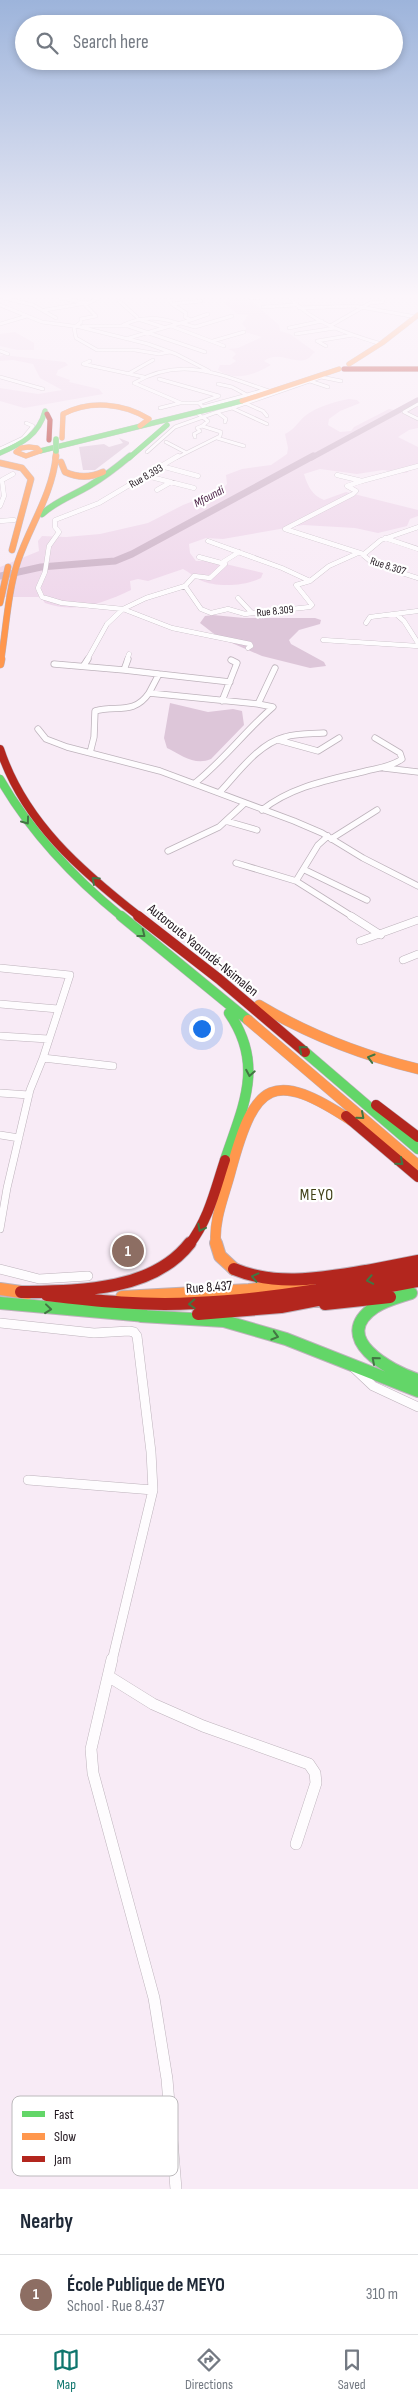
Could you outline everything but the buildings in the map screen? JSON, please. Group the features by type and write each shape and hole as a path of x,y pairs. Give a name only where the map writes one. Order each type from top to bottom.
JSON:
{"main road":[{"path":"45,448 211,409 237,400"},
{"path":"0,454 45,448 100,437 200,415 250,400"},
{"path":"0,664 12,550 31,479 34,462 32,458 45,448 65,411 78,406 87,405 144,414 149,419 140,426"},
{"path":"0,454 37,433 44,421 43,407 52,410 56,417 45,448 49,469 44,487 12,550"},
{"path":"30,530 44,511 53,504 100,479 146,444 157,431 183,418"},
{"path":"12,564 47,497 54,476 45,448 37,433"},
{"path":"45,448 68,474 80,477 93,476 104,471 136,448 140,441 137,437 126,435 100,437"},
{"path":"0,463 22,468 27,471 31,479"},
{"path":"0,604 8,582"},
{"name":"Autoroute Yaoundé-Nsimalen","path":"0,749 22,797 47,832 68,854 125,907 216,977 340,1080 418,1149"},
{"name":"Autoroute Yaoundé-Nsimalen","path":"0,780 10,798 35,833 65,866 114,911 194,974 418,1165"},
{"path":"21,1292 68,1292 108,1286 130,1280 162,1266 185,1248 197,1235 215,1194 252,1064 251,1051 246,1037 236,1021 194,974"},
{"path":"216,977 285,1021 319,1039 369,1058 418,1069"},
{"path":"263,1034 303,1077 418,1177"},
{"path":"340,1080 395,1117 418,1137"},
{"path":"352,1121 316,1097 303,1092 280,1090 267,1093 258,1099 246,1118 217,1228 217,1250 222,1259 232,1268 259,1278 311,1277 373,1270"},
{"path":"78,1299 249,1290 311,1282 418,1261"},
{"name":"Rue 8.437","path":"0,1289 78,1299 139,1304 226,1302 325,1290 418,1271"},
{"name":"Rue 8.437","path":"0,1303 142,1316 229,1314 269,1309 418,1281"},
{"path":"269,1309 367,1301 415,1292"},
{"path":"415,1292 379,1304 368,1313 360,1325 359,1337 365,1351 383,1367 418,1380"},
{"path":"142,1316 224,1321 286,1339 418,1391"}],"street":[{"path":"174,400 200,415 221,432 217,438 244,446"},
{"path":"200,415 216,400"},
{"path":"195,437 194,434 200,431 197,428 203,407 230,400"},
{"path":"147,452 175,427 200,415 257,400"},
{"path":"160,408 181,403"},
{"path":"247,404 263,411 267,416"},
{"path":"418,404 404,412 418,419"},
{"path":"232,408 267,424"},
{"path":"217,412 226,419 225,422"},
{"path":"0,454 30,432 34,426 26,423"},
{"name":"Rue 8.393","path":"124,609 62,603 42,596 38,588 46,570 47,550 50,542 59,532 54,523 57,518 88,508 147,476 185,452 217,438"},
{"path":"166,442 185,452"},
{"path":"162,466 198,476"},
{"path":"360,554 285,529 356,491 347,486 418,466"},
{"path":"0,506 4,496 2,480 13,474"},
{"path":"337,475 362,481"},
{"path":"147,476 194,488"},
{"path":"157,490 171,482"},
{"path":"0,521 14,520"},
{"name":"Rue 8.307","path":"418,527 385,538 360,554 371,562 409,572 418,578"},
{"path":"385,538 418,549"},
{"path":"208,541 282,568 310,581"},
{"path":"199,557 223,562 239,552"},
{"name":"Rue 8.309","path":"184,586 200,609 211,613 228,609 240,614 310,607 312,606 295,586 310,581 329,566 360,554"},
{"path":"84,665 108,624 124,609 146,598 184,586 194,576 210,578 224,566 223,562"},
{"path":"238,598 252,613"},
{"path":"124,609 172,628 250,644 252,646 248,648"},
{"path":"366,623 370,617 418,611"},
{"path":"396,614 404,621 418,644"},
{"path":"323,640 418,644"},
{"path":"124,670 129,654"},
{"path":"222,701 237,663 231,660"},
{"path":"54,664 84,665 230,682"},
{"path":"258,704 275,668"},
{"path":"90,754 94,737 95,711 103,708 136,708 143,703 159,674"},
{"path":"149,693 273,707 258,720 218,765 195,783"},
{"path":"38,729 50,741 90,754 160,771 220,792 330,838 363,858 418,886"},
{"path":"220,792 262,749 275,740 302,734 324,733"},
{"path":"275,740 318,751 339,738"},
{"path":"262,810 275,799 292,792 399,761 402,756 376,738"},
{"path":"378,768 418,772"},
{"path":"168,851 219,827 245,803"},
{"path":"296,881 306,870 318,844 377,810"},
{"path":"226,821 257,830"},
{"path":"236,863 296,881 381,935"},
{"path":"306,870 367,900"},
{"path":"360,941 381,935 418,920"},
{"path":"403,960 418,954"},
{"path":"0,968 70,975 29,1095 19,1138 3,1188 0,1229"},
{"path":"0,1004 58,1009"},
{"path":"0,1036 48,1039"},
{"path":"43,1058 113,1066"},
{"path":"0,1093 29,1095"},
{"path":"0,1135 19,1138"},
{"path":"0,1269 39,1279 88,1276"},
{"path":"0,1323 94,1333 134,1332 137,1336 150,1443 153,1490 91,1748 91,1766 96,1795 111,1839 148,1974 164,2054 168,2096"},
{"path":"351,1364 372,1386 418,1407"},
{"path":"28,1480 153,1490"},
{"path":"108,1676 153,1704 203,1726 309,1764 315,1773 316,1783 296,1844"},
{"path":"175,2176 176,2189"}],"shaded area":[{"path":"0,400 68,400 24,408"},
{"path":"357,400 360,403 340,411 329,419 328,425 340,432 351,431 354,427 389,409 404,412 418,406 418,428 409,430 398,437 418,447 418,466 406,473 383,470 357,474 320,469 304,474 313,493 324,500 346,492 418,510 418,516 410,519 407,526 378,533 355,528 303,525 223,539 206,538 189,544 190,553 196,561 213,561 263,573 261,578 247,583 222,585 207,583 183,569 148,581 138,579 130,581 131,590 89,606 56,606 45,603 41,597 0,597 0,567 39,551 38,541 42,536 66,537 100,534 148,523 183,505 220,491 227,484 226,475 242,469 271,465 287,454 288,448 285,434 310,413 338,401"},
{"path":"119,438 129,442 129,444 95,470 83,470 79,447 104,444 109,447 123,443"},
{"path":"205,616 244,618 315,618 321,620 320,624 299,630 289,640 291,644 324,662 326,666 310,668 262,656 218,637 200,623"},
{"path":"170,703 208,712 233,709 242,711 244,725 211,759 205,761 194,760 167,748 164,738"}],"waterway":[{"name":"Mfoundi","path":"311,458 418,400"},
{"name":"Mfoundi","path":"0,576 41,567 115,561 132,554 313,456"}],"traffic: fast":[{"path":"40,451 242,401"},
{"path":"0,453 29,438 39,426 45,411"},
{"path":"42,514 54,503 87,487 114,470 167,425"},
{"path":"56,439 56,451"},
{"path":"0,779 17,809 61,862 112,909 248,1020"},
{"path":"225,1160 244,1103 248,1085 249,1066 247,1048 241,1030 229,1013"},
{"path":"305,1052 418,1149"},
{"path":"411,1293 386,1301 372,1309 361,1321 358,1333 362,1344 381,1363 418,1380"},
{"path":"0,1303 146,1316"},
{"path":"141,1316 224,1321 286,1339 418,1391"}],"traffic: slow":[{"path":"62,438 63,414 82,406 106,405 130,409 149,419 140,426"},
{"path":"29,447 37,448 40,451 26,456 16,452 21,448 29,447"},
{"path":"0,664 17,564 24,543 47,497 54,476 56,451"},
{"path":"61,462 65,472 79,477 93,476 103,472"},
{"path":"0,463 22,468 31,479 12,550"},
{"path":"0,603 8,567"},
{"path":"259,1005 297,1026 336,1044 376,1058 418,1069"},
{"path":"248,1020 418,1165"},
{"path":"234,1269 225,1262 219,1253 215,1239 216,1230 237,1149 245,1125 255,1106 266,1094 281,1089 300,1092 323,1102 352,1121"},
{"path":"122,1297 249,1290 309,1282"},
{"path":"0,1289 28,1293"}],"traffic: jam":[{"path":"47,414 50,420 49,440"},
{"path":"0,749 12,780 30,810 48,835 69,857 116,899 219,979 305,1052"},
{"path":"376,1105 418,1137"},
{"path":"346,1116 418,1177"},
{"path":"21,1292 94,1288 143,1276 165,1266 184,1251 204,1224 225,1160"},
{"path":"367,1271 418,1261"},
{"path":"234,1269 250,1276 284,1281 321,1278 373,1270"},
{"path":"47,1295 132,1303 194,1304 226,1302 322,1289 418,1271"},
{"path":"198,1314 281,1307 418,1281"},
{"path":"325,1304 390,1297"}],"place":[{"name":"École Publique de MEYO","path":"128,1251"}],"district":[{"name":"MEYO","path":"317,1195"}]}
